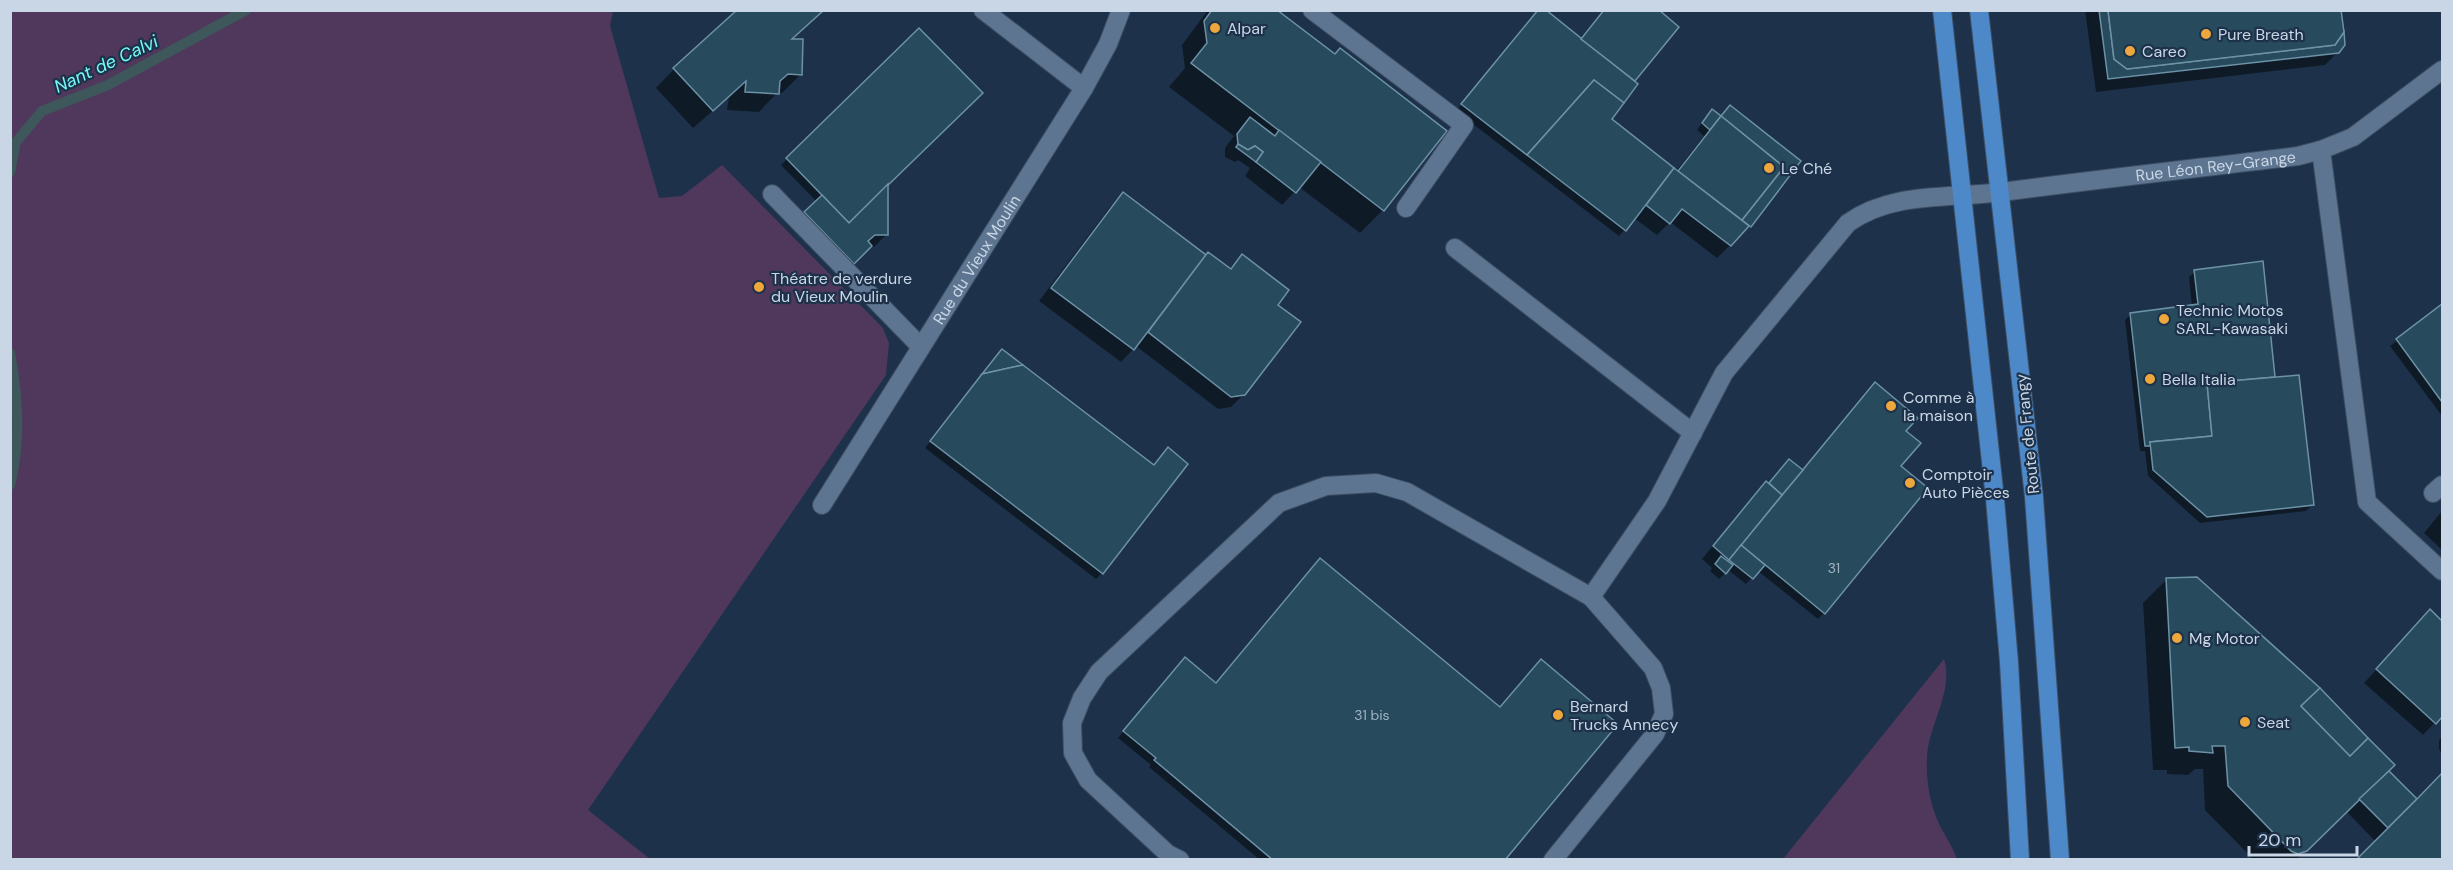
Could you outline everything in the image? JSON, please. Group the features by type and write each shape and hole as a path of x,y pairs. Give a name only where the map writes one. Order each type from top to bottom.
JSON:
{"main road":[{"path":"1942,10 1996,511 2009,662 2020,860"},
{"name":"Route de Frangy","path":"1979,10 2034,497 2060,860"}],"street":[{"path":"983,10 1084,88"},
{"name":"Rue du Vieux Moulin","path":"822,505 1084,88 1108,44 1122,10"},
{"path":"1312,10 1464,125 1406,208"},
{"name":"Rue Léon Rey-Grange","path":"1591,597 1657,501 1724,374 1848,223 1863,212 1888,202 2000,192 2298,156 2321,150 2353,137 2442,70"},
{"path":"2321,150 2367,502 2442,571"},
{"path":"772,194 921,347"},
{"path":"1455,248 1692,433"},
{"path":"1180,860 1168,854 1088,780 1073,753 1072,723 1082,698 1099,672 1279,503 1326,486 1376,483 1407,492 1591,597 1653,668 1661,688 1664,714 1656,734 1553,860"}],"shaded area":[{"path":"10,11 613,11 610,26 659,198 682,196 722,165 883,328 889,343 886,375 588,810 650,859 11,859"},
{"path":"1944,659 1946,684 1928,746 1927,776 1934,810 1957,859 1783,859"}],"building":[{"path":"737,10 824,10 792,39 803,39 802,75 788,74 780,81 779,94 745,92 746,81 713,111 673,68"},
{"path":"1212,10 1277,10 1335,54 1340,48 1447,131 1384,211 1191,63 1207,43 1204,21"},
{"path":"1538,10 1546,10 1638,84 1624,103 1594,80 1527,155 1461,104"},
{"path":"1604,10 1659,10 1679,27 1635,81 1581,39"},
{"path":"2099,10 2108,10 2114,59 2127,69 2335,45 2344,32 2345,45 2339,53 2108,79"},
{"path":"2108,10 2341,10 2344,32 2335,45 2127,69 2114,59"},
{"path":"919,28 983,93 849,223 786,158"},
{"path":"1594,80 1624,103 1612,119 1674,168 1626,231 1527,155"},
{"path":"1730,105 1801,161 1751,227 1742,220 1784,167 1721,116"},
{"path":"1712,109 1721,116 1710,130 1702,123"},
{"path":"1721,116 1784,167 1742,220 1678,171"},
{"path":"1250,117 1275,136 1279,130 1321,162 1296,193 1256,162 1263,152 1255,146 1248,150 1238,144 1237,134"},
{"path":"1238,144 1248,150 1255,146 1263,152 1256,162 1236,147"},
{"path":"1674,168 1749,226 1731,246 1682,209 1670,224 1646,205"},
{"path":"888,184 888,235 875,235 868,241 872,246 854,264 804,212 822,195 849,223"},
{"path":"1123,192 1206,255 1134,350 1051,288"},
{"path":"1208,252 1231,269 1242,254 1289,290 1278,305 1301,322 1245,395 1231,397 1148,332"},
{"path":"2263,261 2275,377 2207,383 2212,436 2150,442 2151,446 2145,446 2130,313 2198,304 2194,270"},
{"path":"2442,304 2442,402 2396,339"},
{"path":"1001,350 1023,365 982,374"},
{"path":"1023,365 1154,465 1168,447 1188,464 1103,574 930,441 982,374"},
{"path":"2299,375 2314,505 2207,517 2153,470 2150,442 2212,436 2207,383"},
{"path":"1875,382 1918,418 1906,431 1921,443 1901,466 1928,488 1825,614 1741,545"},
{"path":"1789,459 1803,470 1782,495 1769,483"},
{"path":"1766,481 1782,495 1729,560 1713,546"},
{"path":"1741,545 1765,565 1753,579 1729,560"},
{"path":"1721,556 1733,565 1726,574 1715,564"},
{"path":"1320,558 1500,707 1541,659 1618,724 1505,860 1273,860 1123,731 1185,657 1216,683"},
{"name":"Seat","path":"2197,577 2320,688 2301,706 2350,756 2368,738 2395,765 2307,851 2298,854 2291,851 2228,786 2225,746 2212,746 2213,753 2189,751 2189,747 2175,748 2166,578"},
{"path":"2430,609 2442,621 2442,717 2436,724 2376,669"},
{"path":"2320,688 2368,738 2350,756 2301,706"},
{"path":"2389,771 2417,799 2388,828 2359,799"},
{"path":"2442,773 2442,860 2356,860 2417,799"}],"waterway":[{"name":"Nant de Calvi","path":"10,172 16,142 42,111 108,85 246,10"},
{"name":"Nant de Calvi","path":"10,353 17,419 16,453 10,485"}],"place":[{"name":"Alpar","path":"1215,28"},
{"name":"Pure Breath","path":"2206,34"},
{"name":"Careo","path":"2130,51"},
{"name":"Le Ché","path":"1769,168"},
{"name":"Théatre de verdure du Vieux Moulin","path":"759,287"},
{"name":"Technic Motos SARL-Kawasaki","path":"2164,319"},
{"name":"Bella Italia","path":"2150,379"},
{"name":"Comme à la maison","path":"1891,406"},
{"name":"Comptoir Auto Pièces","path":"1910,483"},
{"name":"Mg Motor","path":"2177,638"},
{"name":"Bernard Trucks Annecy","path":"1558,715"},
{"name":"Seat","path":"2245,722"}]}
